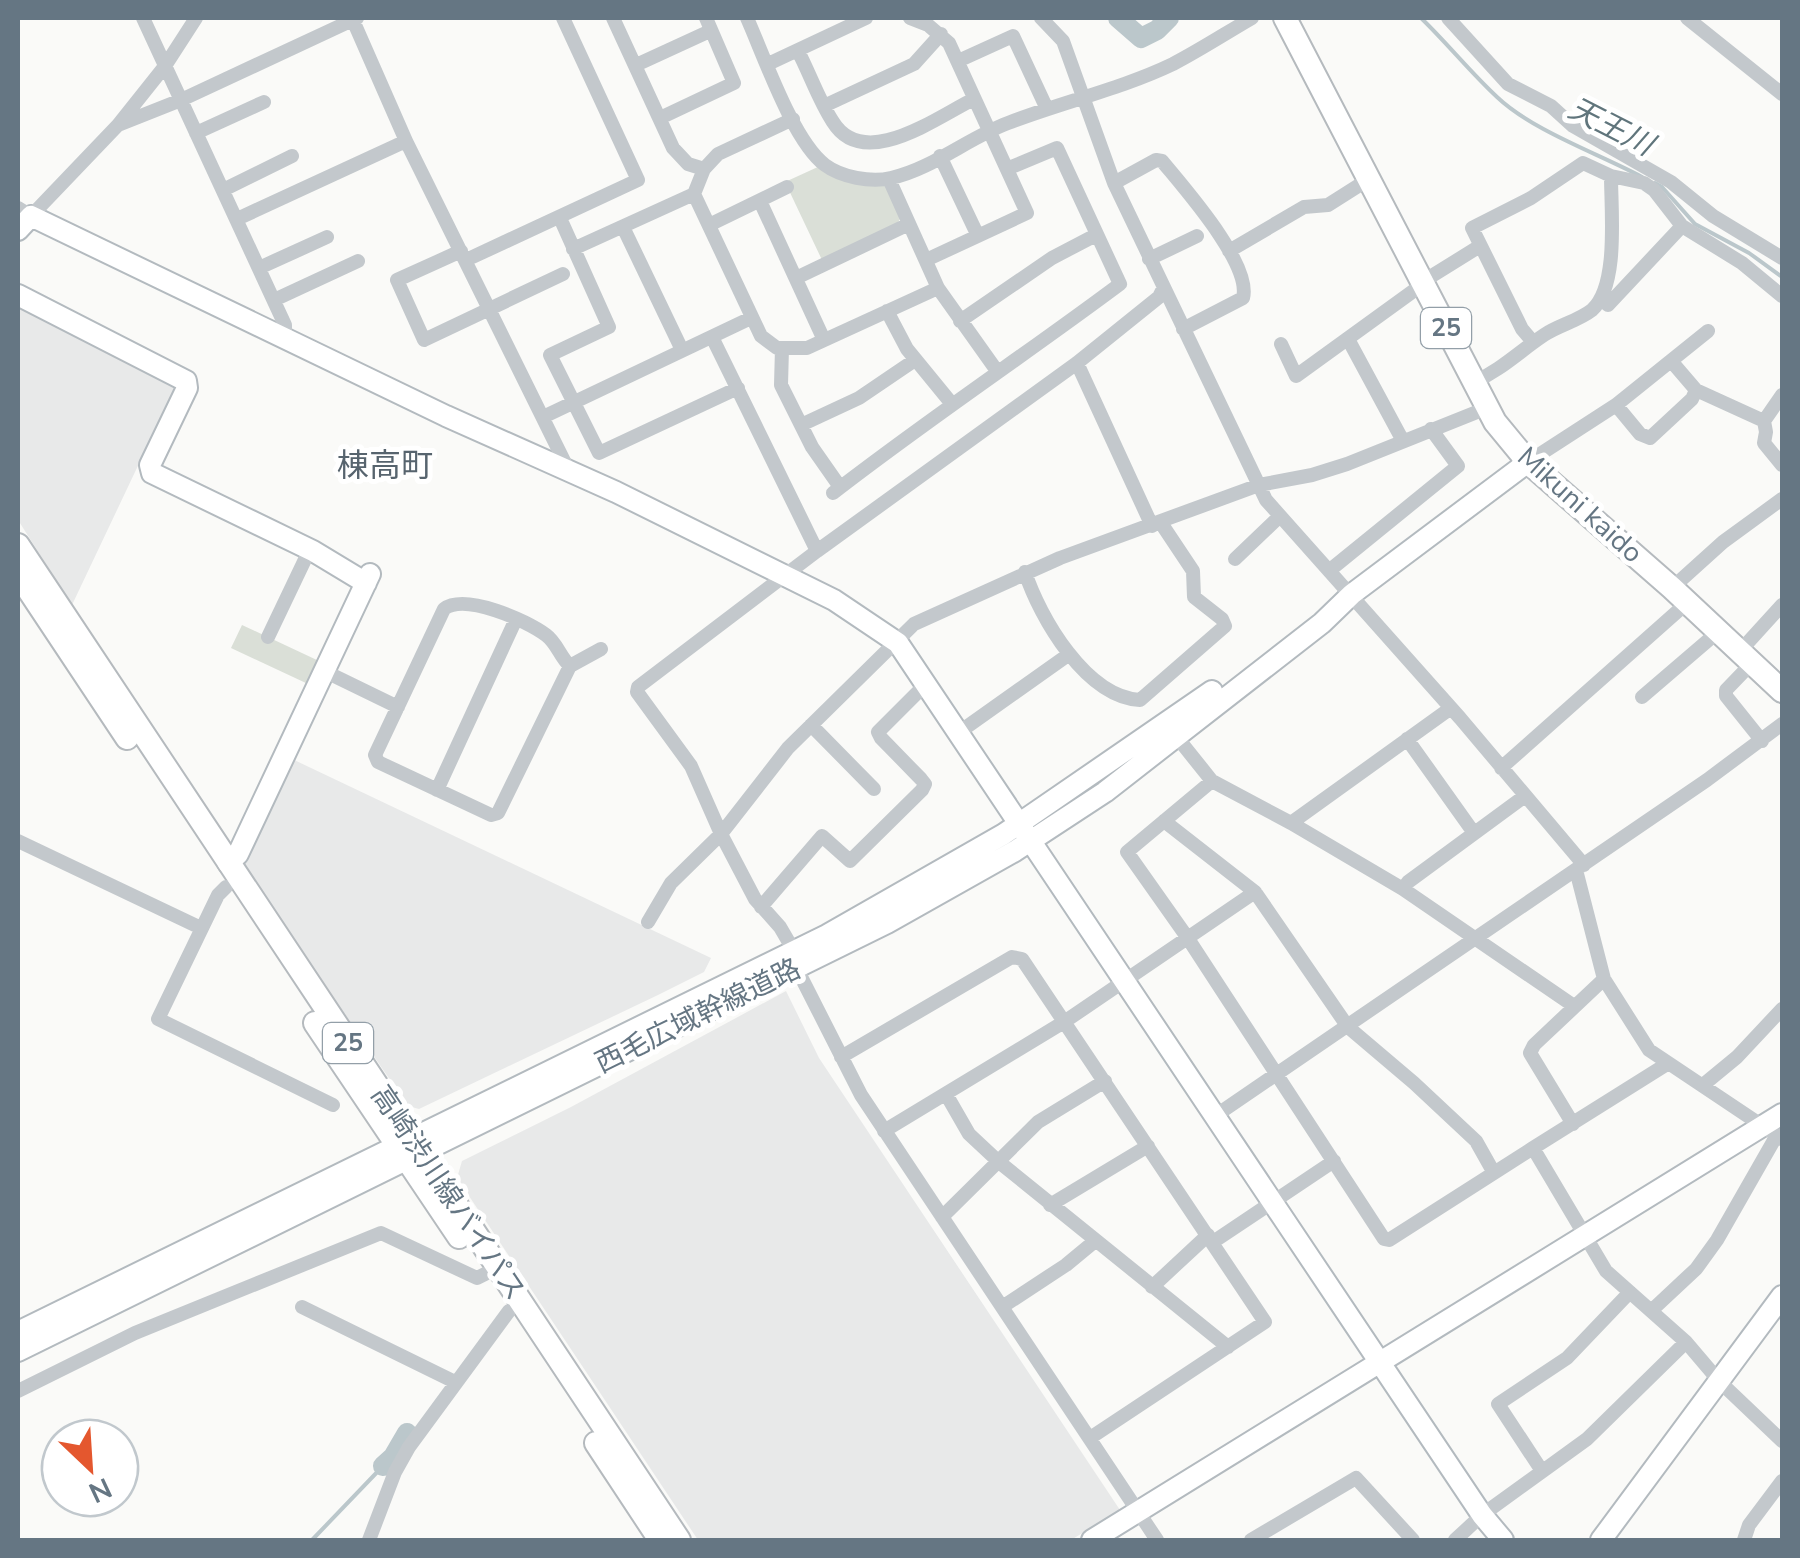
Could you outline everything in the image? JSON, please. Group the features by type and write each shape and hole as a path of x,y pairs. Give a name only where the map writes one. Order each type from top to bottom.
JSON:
{"main road":[{"name":"Mikuni kaido","path":"1286,18 1487,408 1528,462 1719,630 1782,691"},
{"name":"高崎渋川線バイパス","path":"18,545 228,864 485,1274 660,1540"},
{"name":"高崎渋川線バイパス","path":"18,574 226,888 679,1540"}],"street":[{"path":"143,18 286,325 285,338"},
{"path":"196,18 118,126 22,218 786,576 834,600 898,643 1503,1540"},
{"path":"118,126 354,18 406,141 570,472"},
{"path":"563,18 638,180 560,218 397,280 424,340 564,274"},
{"path":"612,18 673,148 688,164 704,169"},
{"path":"747,18 804,141 826,166 847,176 888,179 989,131 1171,64 1252,18"},
{"path":"768,64 864,18"},
{"path":"910,18 941,34 958,61 1028,212 926,260"},
{"path":"1041,18 1063,41 1114,184 1266,500 1451,708 1580,868 1604,979 1650,1050 1667,1064 1777,1128"},
{"path":"1448,18 1508,84 1551,106 1572,126 1671,182 1713,216 1782,258"},
{"path":"1686,18 1782,94"},
{"path":"636,66 708,24 734,83 660,118"},
{"path":"826,105 914,64 941,34"},
{"path":"958,61 1013,36 1047,108"},
{"path":"798,51 833,122 845,135 861,142 883,143 974,99"},
{"path":"196,133 264,102"},
{"path":"574,249 694,194 704,169 718,154 793,119"},
{"path":"237,220 406,141"},
{"path":"782,348 781,385 837,490 996,370 1039,345 1120,284 1058,148 1008,168"},
{"path":"222,190 292,156"},
{"path":"940,156 978,236"},
{"path":"1114,184 1156,160 1162,162 1222,236 1245,290 1243,298 1183,330"},
{"path":"1533,342 1522,328 1472,228 1532,198 1583,163 1611,176 1644,183 1682,226 1742,263 1782,296"},
{"path":"1474,382 1502,368 1533,342 1590,312 1602,299 1610,261 1611,176"},
{"path":"888,179 938,288 996,370"},
{"path":"1229,252 1304,207 1328,205 1369,179"},
{"path":"709,225 787,188"},
{"path":"694,194 751,318 761,336 777,348 796,350 824,340 938,288"},
{"path":"760,201 824,340"},
{"path":"560,218 609,327 550,354 599,454 738,388"},
{"path":"796,278 909,224"},
{"path":"623,226 682,350"},
{"path":"1602,299 1608,304 1682,226"},
{"path":"960,321 1052,258 1096,234"},
{"path":"1149,259 1197,236"},
{"path":"259,268 327,237"},
{"path":"1280,344 1296,376 1480,246"},
{"path":"274,300 358,260"},
{"path":"1157,1540 884,1131 842,1057 780,927 762,907 720,834 691,766 637,692 638,687 816,550 1076,363 1160,297 1163,289"},
{"path":"18,295 186,381 187,388 150,464 152,473 369,577 238,854 228,864"},
{"path":"888,311 915,360 952,404"},
{"path":"544,417 751,318"},
{"path":"1528,462 1616,405 1708,330"},
{"path":"712,336 816,550"},
{"path":"1348,339 1404,440"},
{"path":"801,425 859,398 915,360"},
{"path":"1672,362 1696,390 1764,420"},
{"path":"1026,572 1036,605 1068,655 1114,692 1136,700 1224,626 1222,618 1194,596 1192,571 1156,524 1076,363"},
{"path":"1616,405 1640,434 1650,438 1692,399 1696,390"},
{"path":"1782,395 1764,420 1764,443 1782,465"},
{"path":"648,922 671,883 720,834 788,748 920,621 1026,572 1259,485 1312,475 1487,408"},
{"path":"1330,570 1458,466 1431,429"},
{"name":"西毛広域幹線道路","path":"18,1332 409,1149 795,959 888,923 1024,833 1105,792 1170,730 1528,462"},
{"path":"1501,768 1680,595 1723,542 1782,499"},
{"path":"1235,558 1280,516"},
{"path":"268,637 310,549"},
{"path":"570,666 546,634 473,604 450,604 444,609 375,755 378,762 491,816 498,813 570,666 600,650"},
{"path":"1762,741 1726,696 1726,690 1782,605"},
{"path":"437,790 516,619"},
{"path":"1642,698 1719,630"},
{"path":"958,733 1068,655"},
{"path":"324,671 398,707"},
{"path":"762,907 822,836 850,861 922,790 925,784 921,778 878,732 926,684"},
{"path":"1292,822 1451,708"},
{"path":"1215,1116 1580,868 1782,724"},
{"path":"811,725 875,789"},
{"path":"1170,730 1212,781 1292,822 1404,889 1574,1006"},
{"path":"1407,740 1474,833"},
{"path":"1212,781 1126,852 1187,937 1384,1238 1389,1240 1667,1064"},
{"path":"1404,889 1408,882 1525,796"},
{"path":"1164,821 1254,892 1348,1027 1476,1141 1494,1173"},
{"path":"18,841 201,928"},
{"path":"226,888 218,895 158,1019 333,1105"},
{"path":"884,1131 1064,1022 1254,892"},
{"path":"842,1057 1012,957 1022,959 1265,1322 1090,1438"},
{"path":"1573,1124 1530,1054 1534,1045 1604,979"},
{"path":"1703,1085 1782,1009"},
{"path":"942,1217 1038,1122 1105,1082"},
{"path":"946,1094 969,1134 999,1162 1228,1347"},
{"path":"1092,1540 1585,1236 1777,1128"},
{"path":"1651,1311 1696,1269 1717,1240 1777,1128"},
{"path":"1050,1205 1148,1146"},
{"path":"1533,1148 1606,1271 1686,1342 1720,1382 1782,1442"},
{"name":"西毛広域幹線道路","path":"18,1352 409,1149"},
{"path":"1152,1287 1210,1238 1334,1161"},
{"path":"18,1392 130,1336 381,1233 476,1278 485,1274"},
{"path":"1002,1307 1095,1242"},
{"path":"1542,1472 1498,1404 1567,1358 1630,1292"},
{"path":"1601,1540 1782,1296"},
{"path":"302,1307 456,1382"},
{"path":"369,1540 403,1457 509,1311"},
{"path":"1455,1540 1482,1514 1587,1439 1686,1342"},
{"path":"1251,1540 1356,1478 1409,1539"},
{"path":"1744,1540 1748,1525 1782,1481"}],"shaded area":[{"path":"820,166 885,184 901,217 896,226 822,260 785,182"},
{"path":"18,301 180,377 72,605 18,520"},
{"path":"242,625 319,661 308,684 231,648"},
{"path":"290,758 711,958 704,972 658,995 419,1109 408,1106 239,860"},
{"path":"786,991 819,1058 1120,1510 1071,1540 698,1540 457,1178 462,1161"}],"waterway":[{"name":"天王川","path":"1118,18 1141,38 1169,18"},
{"name":"天王川","path":"1421,18 1512,109 1547,131 1642,177"},
{"name":"天王川","path":"1655,183 1695,224 1749,253 1782,277"},
{"path":"383,1466 407,1433"},
{"path":"312,1540 383,1466"}],"district":[{"name":"棟高町","path":"385,465"}]}
